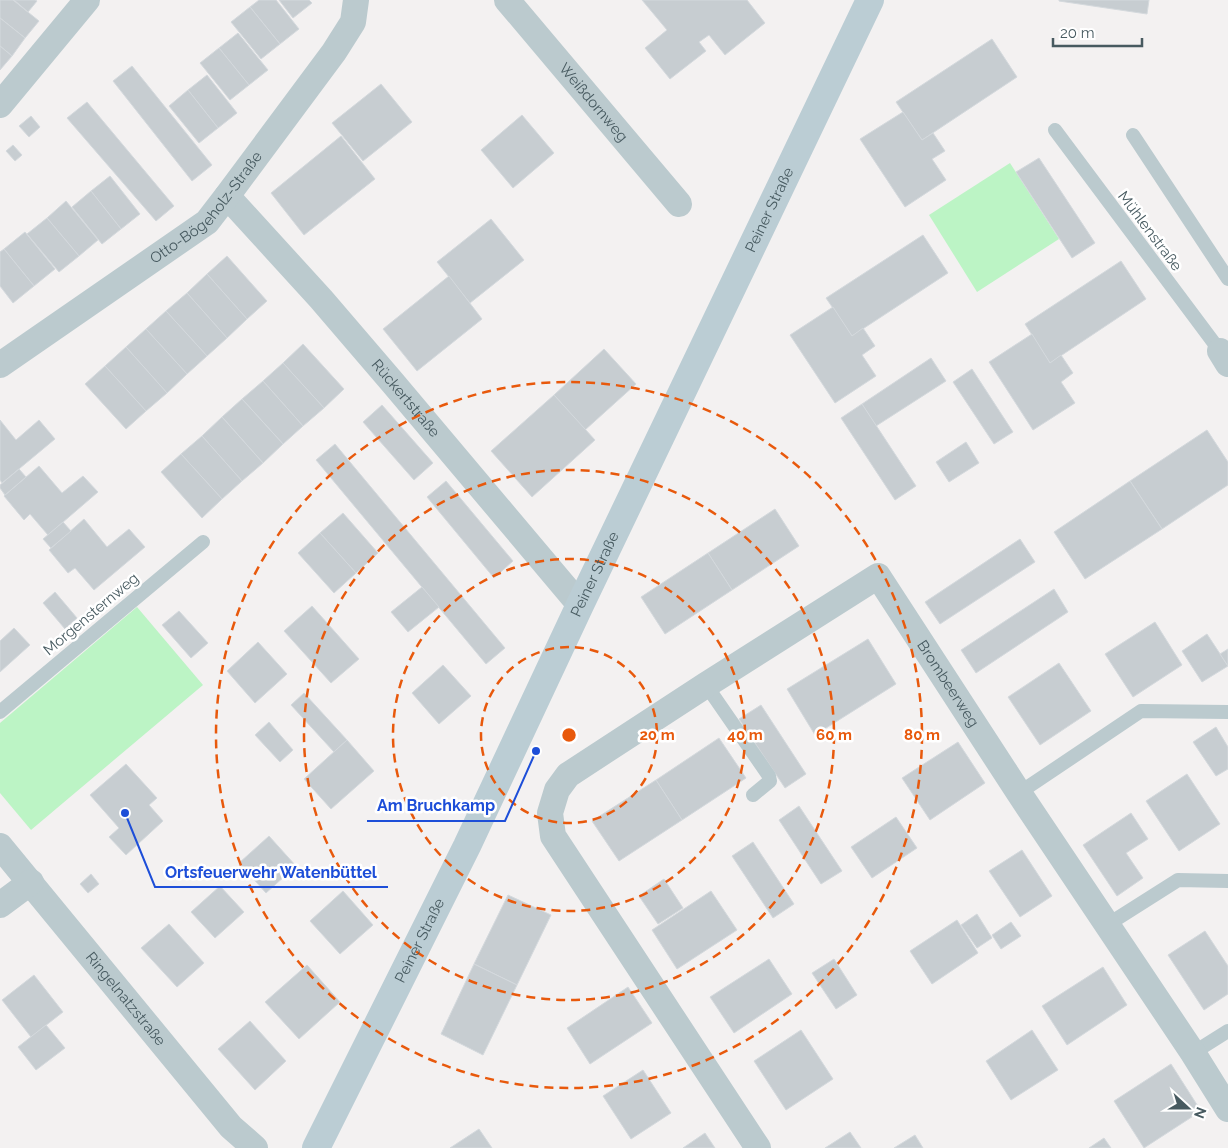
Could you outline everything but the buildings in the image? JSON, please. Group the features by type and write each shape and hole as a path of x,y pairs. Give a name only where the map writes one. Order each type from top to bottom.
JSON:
{"main road":[{"name":"Peiner Straße","path":"316,1148 467,846 580,605 870,0"}],"street":[{"path":"0,105 87,0"},
{"name":"Otto-Bögeholz-Straße","path":"0,365 207,222 334,52 353,22 356,0"},
{"name":"Weißdornweg","path":"507,0 679,204"},
{"name":"Rückertstraße","path":"227,196 321,299 580,605"},
{"name":"Brombeerweg","path":"706,684 878,576 1228,1108"},
{"path":"706,684 568,775 557,790 550,813 554,836 758,1148"},
{"name":"Ringelnatzstraße","path":"0,846 231,1127 255,1148"},
{"path":"0,905 31,882"}],"lane":[{"name":"Mühlenstraße","path":"1055,130 1224,358"},
{"path":"1133,135 1228,279"},
{"name":"Morgensternweg","path":"0,712 203,542"},
{"path":"706,684 768,776 770,781 753,794"},
{"path":"1019,793 1141,711 1228,712"},
{"path":"1107,926 1178,880 1228,881"},
{"path":"1193,1053 1228,1031"}],"green space":[{"path":"1010,163 1059,239 977,292 929,215"},
{"path":"137,607 203,685 31,830 0,793 0,723"}],"place":[{"name":"Am Bruchkamp","path":"536,751"},
{"name":"Ortsfeuerwehr Watenbüttel","path":"125,813"}]}
